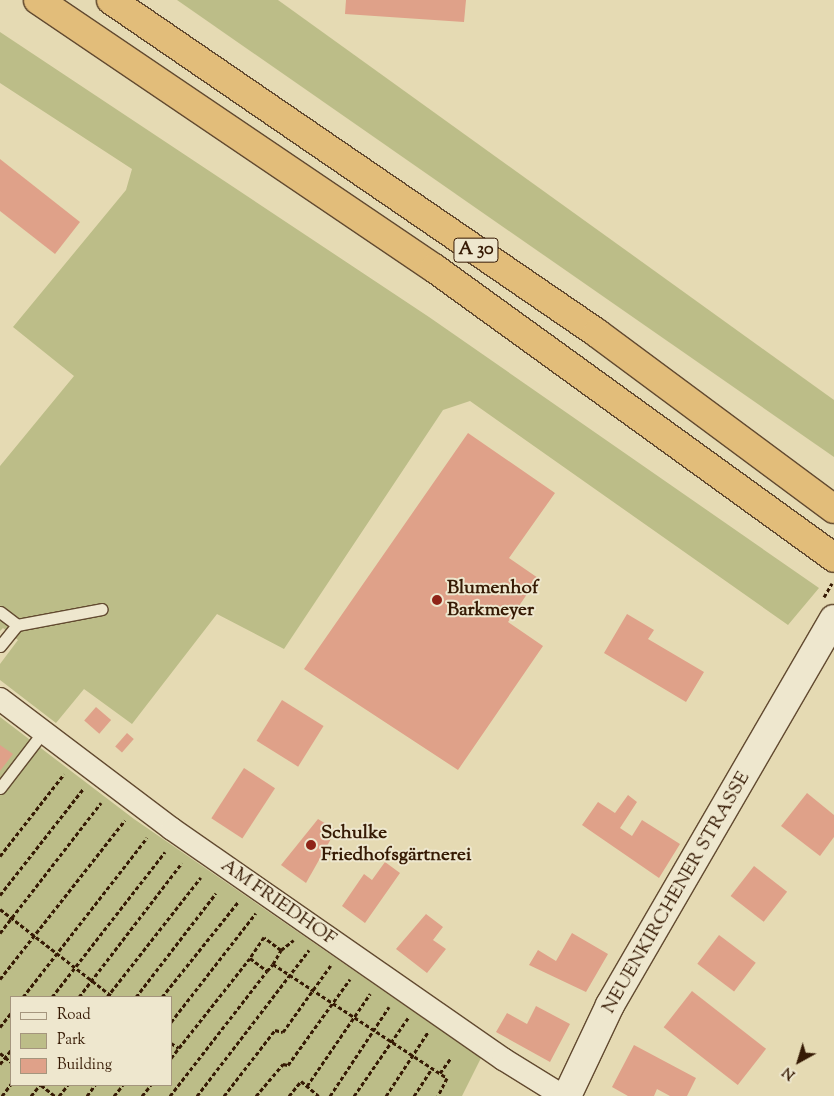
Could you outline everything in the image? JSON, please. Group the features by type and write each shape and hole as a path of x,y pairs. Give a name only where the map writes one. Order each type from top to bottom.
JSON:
{"highway":[{"name":"A 30","path":"38,0 434,268 834,558"},
{"name":"A 30","path":"111,0 597,333 834,509"}],"main road":[{"name":"NEUENKIRCHENER STRASSE","path":"565,1096 610,1005 793,693 834,619"}],"street":[{"name":"AM FRIEDHOF","path":"0,699 310,935 565,1096"}],"lane":[{"path":"0,646 17,625 102,609"},
{"path":"0,612 17,625"},
{"path":"0,788 43,732"}],"path":[{"path":"0,856 65,773"},
{"path":"0,895 83,789"},
{"path":"0,933 101,802"},
{"path":"0,979 137,804"},
{"path":"24,996 147,838"},
{"path":"53,996 165,852"},
{"path":"80,996 183,863"},
{"path":"0,909 110,996 201,876"},
{"path":"137,996 216,893"},
{"path":"163,996 240,900"},
{"path":"172,1021 256,912"},
{"path":"170,1096 273,964 281,950 290,940 310,935 310,949 197,1096"},
{"path":"172,1057 250,958 264,937 281,950"},
{"path":"250,958 267,971"},
{"path":"224,1096 274,1030 283,1032 332,963"},
{"path":"273,964 447,1078 438,1096"},
{"path":"256,1096 282,1064 288,1064 352,977"},
{"path":"307,1086 373,991"},
{"path":"330,1096 392,1004"},
{"path":"0,1027 10,1013"},
{"path":"354,1096 409,1016"},
{"path":"386,1096 430,1029"},
{"path":"172,1043 179,1048"},
{"path":"0,1064 10,1051"},
{"path":"0,1053 10,1061"},
{"path":"440,1073 451,1058"},
{"path":"414,1096 432,1068"},
{"path":"288,1096 301,1082 319,1096"},
{"path":"2,1096 10,1085"},
{"path":"31,1096 39,1086"},
{"path":"41,1086 55,1096"},
{"path":"59,1096 67,1086"},
{"path":"114,1096 122,1086"},
{"path":"142,1096 150,1086"}],"green space":[{"path":"177,0 278,0 834,400 834,457"},
{"path":"0,32 429,317 819,588 788,625 470,401 443,410 284,649 217,614 132,724 84,689 56,723 0,680 0,664 18,640 3,628 0,631 0,466 74,376 13,327 126,190 132,169 0,83"},
{"path":"0,717 134,819 481,1058 462,1096 0,1096"}],"building":[{"path":"346,0 466,0 464,22 345,14"},
{"path":"0,159 80,222 55,254 0,211"},
{"name":"Blumenhof Barkmeyer","path":"468,433 555,493 509,558 538,578 508,622 543,646 458,770 304,669"},
{"path":"627,614 654,630 648,639 704,672 686,702 604,653"},
{"path":"282,700 324,726 298,767 257,741"},
{"path":"96,707 111,720 99,734 84,721"},
{"path":"127,733 134,739 122,752 115,747"},
{"path":"0,745 13,754 0,771"},
{"path":"244,768 275,788 242,838 211,818"},
{"path":"807,793 834,815 834,837 820,856 781,826"},
{"path":"628,795 637,802 620,828 632,836 642,820 680,844 659,878 582,825 598,802 615,813"},
{"name":"Schulke Friedhofsgärtnerei","path":"318,819 336,830 306,883 281,865"},
{"path":"385,862 400,873 365,923 342,906 364,874 372,880"},
{"path":"754,866 787,892 764,922 731,896"},
{"path":"426,914 443,927 433,940 446,949 427,973 396,949"},
{"path":"572,933 608,954 586,992 529,965 538,950 556,961"},
{"path":"719,935 756,963 734,991 697,964"},
{"path":"692,991 766,1049 738,1085 664,1027"},
{"path":"536,1006 570,1024 550,1062 496,1032 507,1013 527,1024"},
{"path":"634,1045 696,1078 687,1096 670,1096 657,1089 654,1096 628,1096 612,1087"}],"place":[{"name":"Blumenhof Barkmeyer","path":"437,600"},
{"name":"Schulke Friedhofsgärtnerei","path":"311,845"}]}
